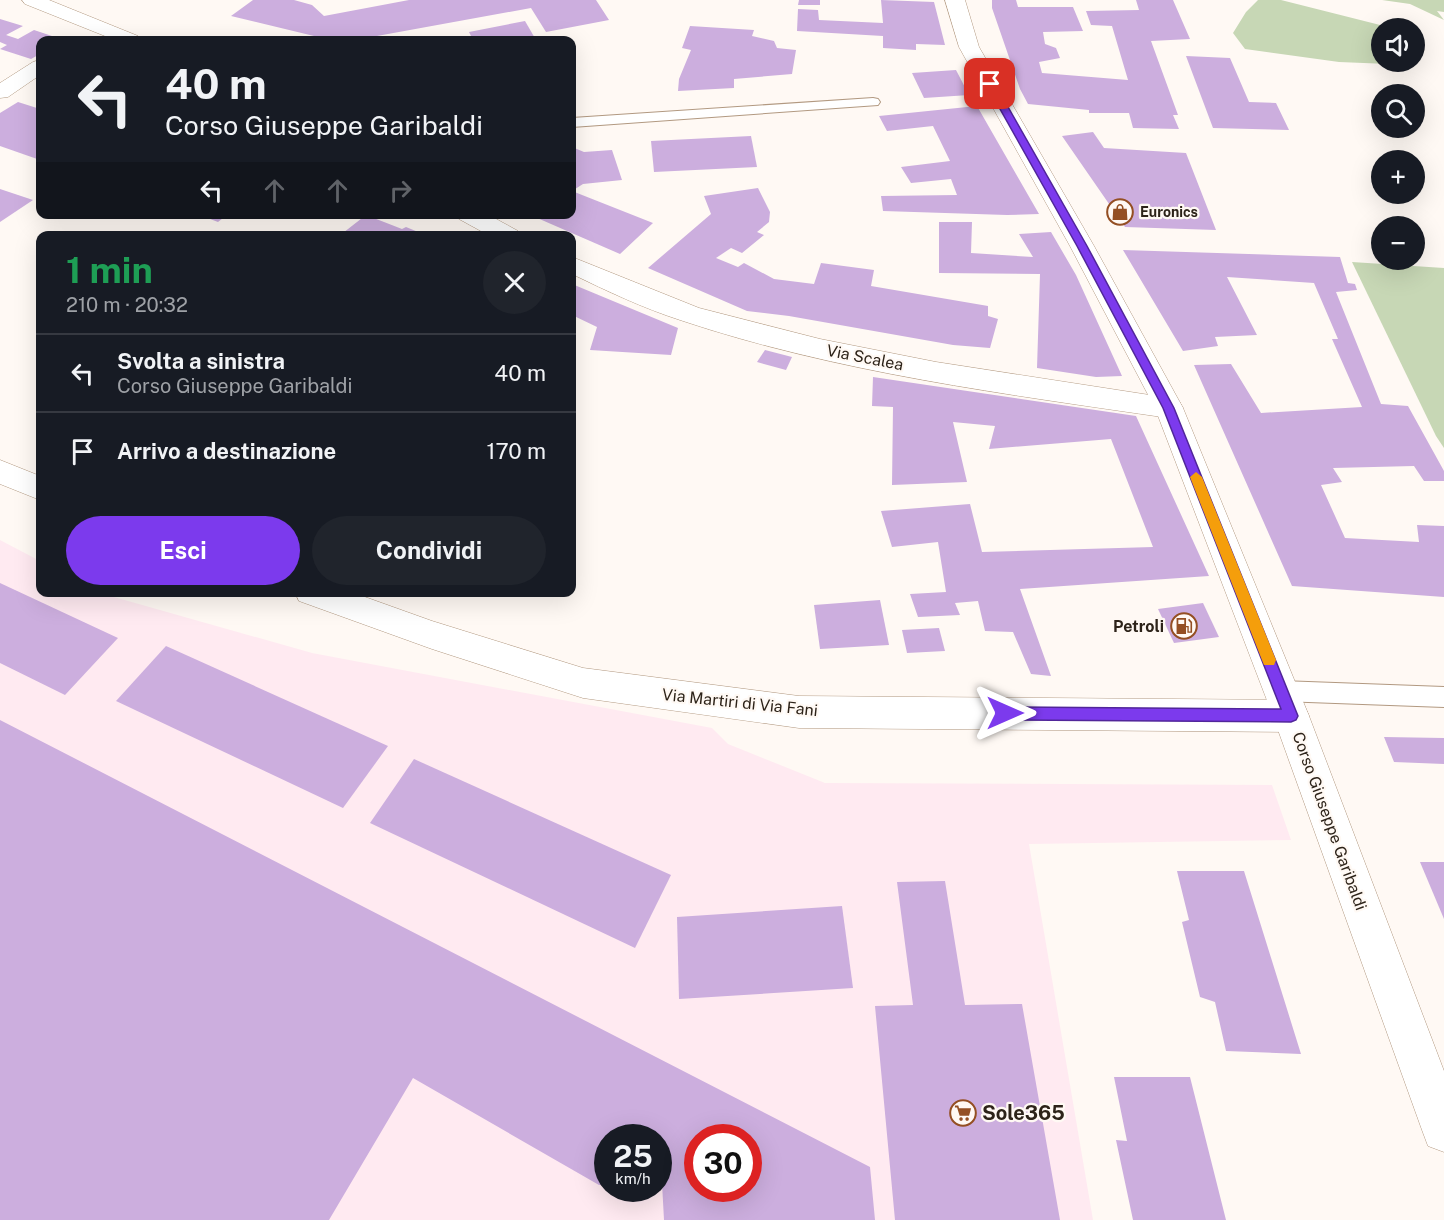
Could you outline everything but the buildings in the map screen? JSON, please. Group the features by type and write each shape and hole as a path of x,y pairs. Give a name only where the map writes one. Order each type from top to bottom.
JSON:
{"street":[{"path":"32,0 122,36"},
{"name":"Corso Giuseppe Garibaldi","path":"955,0 969,47 1082,246 1168,408 1286,703 1444,1130"},
{"path":"87,36 102,27"},
{"path":"0,92 36,69"},
{"path":"477,219 499,231"},
{"name":"Via Scalea","path":"576,267 704,319 834,352 1009,384 1168,408"},
{"path":"0,471 36,487"},
{"name":"Via Martiri di Via Fani","path":"325,597 432,635 583,683 799,712 1286,703"}],"lane":[{"path":"576,123 873,102"},
{"path":"1286,703 1444,697"}],"shaded area":[{"path":"0,540 36,559 36,597 114,597 312,653 712,728 728,744 825,783 1272,785 1291,840 1029,844 1093,1220 0,1220"}],"green space":[{"path":"1258,0 1281,0 1371,23 1371,63 1339,62 1245,49 1233,33 1246,12"},
{"path":"1382,0 1444,0 1444,12 1437,11 1444,20 1410,4"},
{"path":"1352,262 1371,263 1371,270 1444,268 1444,448 1436,436"}],"slow traffic":[{"path":"1196,477 1269,660"}],"place":[{"name":"Euronics","path":"1120,212"},
{"name":"Petroli","path":"1184,626"},
{"name":"Sole365","path":"963,1113"}],"route":[{"path":"990,84 1082,246 1168,408 1291,716 1005,713"}]}
